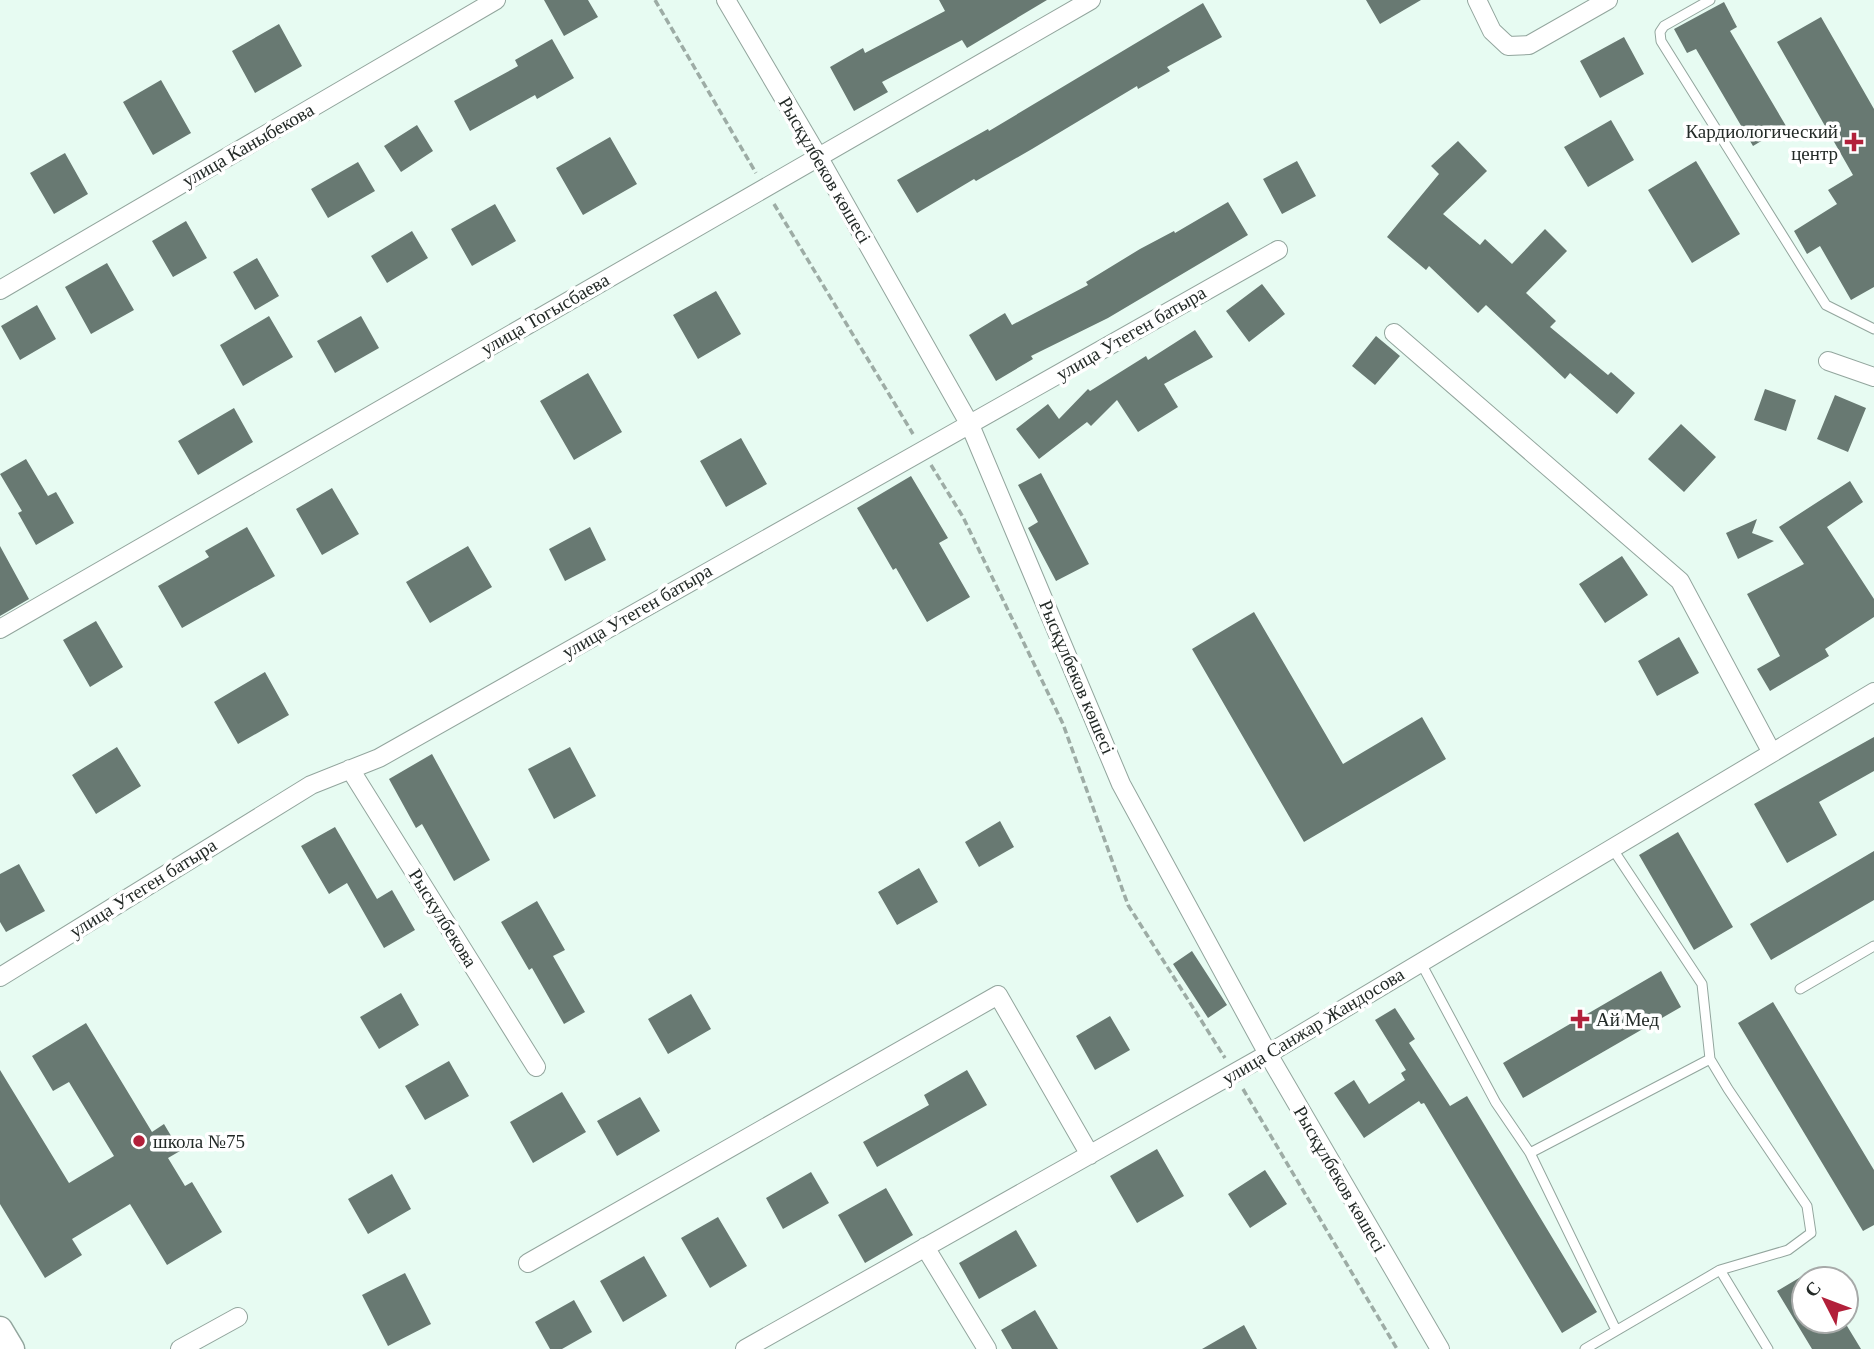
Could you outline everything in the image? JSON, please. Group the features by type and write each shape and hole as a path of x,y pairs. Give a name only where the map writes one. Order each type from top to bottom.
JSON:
{"street":[{"name":"улица Каныбекова","path":"0,290 496,0"},
{"name":"Рысқұлбеков көшесі","path":"726,0 970,425 1121,784 1268,1054 1440,1349"},
{"name":"улица Тогысбаева","path":"0,629 1091,0"},
{"path":"1477,0 1492,31 1508,46 1528,46 1608,0"},
{"name":"улица Утеген батыра","path":"0,977 311,785 379,758 1278,250"},
{"path":"1394,333 1680,581 1772,753"},
{"path":"1828,361 1874,377"},
{"name":"улица Санжар Жандосова","path":"745,1349 1268,1054 1874,692"},
{"name":"Рыскулбекова","path":"350,769 536,1067"},
{"path":"528,1263 998,995 1090,1155"},
{"path":"925,1247 987,1349"},
{"path":"180,1349 238,1317"},
{"path":"0,1329 12,1349"}],"lane":[{"path":"1710,0 1664,26 1660,32 1661,41 1826,305 1874,329"},
{"path":"1585,1349 1720,1270 1788,1250 1811,1233 1807,1206 1710,1059 1702,984 1612,848"},
{"path":"1800,989 1874,946"},
{"path":"1421,963 1496,1103 1530,1153 1616,1330"},
{"path":"1530,1153 1710,1059"},
{"path":"1720,1270 1768,1349"}],"path":[{"path":"655,0 963,517 1063,723 1128,905 1234,1073 1397,1349"}],"building":[{"path":"544,0 588,0 598,17 564,36"},
{"path":"939,0 1047,0 967,48 962,40 882,82 888,92 854,111 830,67 863,48 865,53 945,11"},
{"path":"1366,0 1421,0 1380,24"},
{"path":"1724,2 1737,27 1730,31 1786,126 1753,146 1696,49 1687,53 1674,29"},
{"path":"1203,3 1222,37 1167,67 1170,71 1138,89 1137,86 917,213 897,180 988,129 989,131"},
{"name":"Кардиологический центр","path":"1821,17 1874,109 1874,287 1851,300 1820,246 1807,254 1794,231 1837,204 1828,190 1853,175 1777,42"},
{"path":"279,24 302,66 255,93 232,51"},
{"path":"1624,37 1644,74 1600,98 1580,61"},
{"path":"552,39 574,78 537,99 535,95 470,131 454,101 518,66 515,60"},
{"path":"161,80 191,133 153,155 123,102"},
{"path":"1611,120 1634,160 1588,187 1564,147"},
{"path":"417,125 433,151 401,172 384,146"},
{"path":"610,137 637,184 583,215 556,168"},
{"path":"1458,141 1487,171 1443,214 1480,245 1485,239 1512,264 1545,229 1567,251 1526,293 1556,321 1550,327 1608,375 1611,372 1635,393 1617,414 1570,373 1565,379 1486,305 1478,313 1429,266 1426,270 1387,237 1439,174 1431,166"},
{"path":"65,153 88,194 54,214 30,173"},
{"path":"1297,161 1316,196 1282,214 1263,179"},
{"path":"1696,161 1740,234 1692,263 1648,190"},
{"path":"358,162 375,191 328,218 311,189"},
{"path":"1228,202 1248,235 1108,318 1031,356 1033,359 996,381 969,335 1005,313 1012,325 1088,285 1086,282 1140,249 1174,231 1175,233"},
{"path":"495,204 516,241 472,266 451,229"},
{"path":"186,221 207,258 173,277 152,241"},
{"path":"412,231 428,258 387,283 371,256"},
{"path":"257,258 279,296 255,310 233,272"},
{"path":"107,263 134,310 91,334 65,287"},
{"path":"1262,284 1285,314 1249,342 1226,311"},
{"path":"716,291 741,334 698,359 673,315"},
{"path":"37,305 56,339 20,360 1,326"},
{"path":"269,316 293,357 243,386 220,345"},
{"path":"361,316 379,348 335,373 317,341"},
{"path":"1195,330 1213,357 1164,384 1178,407 1138,432 1117,400 1091,426 1087,422 1039,459 1016,429 1048,404 1059,419 1088,389 1090,391 1146,356 1148,360"},
{"path":"1376,336 1400,356 1375,385 1352,366"},
{"path":"588,373 622,432 574,460 540,401"},
{"path":"1765,389 1796,400 1786,431 1754,420"},
{"path":"1835,395 1866,408 1848,452 1817,439"},
{"path":"234,408 253,442 198,475 178,441"},
{"path":"1681,424 1716,457 1684,492 1648,459"},
{"path":"741,438 767,484 726,507 700,461"},
{"path":"26,459 48,496 56,492 74,523 36,545 18,513 22,511 0,474"},
{"path":"1041,473 1089,564 1056,581 1028,528 1038,522 1018,485"},
{"path":"911,476 948,538 939,543 970,597 927,622 857,508"},
{"path":"1850,481 1863,502 1827,527 1874,599 1874,617 1825,649 1829,656 1770,691 1757,669 1780,656 1747,594 1804,564 1779,527"},
{"path":"332,488 359,534 322,555 296,509"},
{"path":"1757,519 1752,533 1774,541 1738,559 1726,533"},
{"path":"247,527 275,576 182,628 158,586 209,557 205,551"},
{"path":"590,527 606,560 565,581 549,549"},
{"path":"0,546 29,599 0,616"},
{"path":"468,546 492,587 430,623 406,582"},
{"path":"1622,556 1648,595 1605,623 1579,584"},
{"path":"1254,612 1343,764 1422,717 1446,759 1304,842 1192,649"},
{"path":"96,621 123,667 90,687 63,640"},
{"path":"1679,637 1699,673 1657,696 1638,661"},
{"path":"265,672 289,715 238,744 214,702"},
{"path":"1874,737 1874,771 1819,802 1837,835 1787,863 1754,804"},
{"path":"117,747 141,786 96,814 72,775"},
{"path":"570,747 596,796 554,819 528,769"},
{"path":"432,754 490,860 454,881 422,824 416,828 389,779"},
{"path":"1000,821 1014,847 979,867 965,842"},
{"path":"335,827 377,899 392,890 415,930 384,948 347,883 329,894 301,846"},
{"path":"1678,832 1733,927 1694,950 1639,855"},
{"path":"1874,851 1874,900 1771,960 1750,924"},
{"path":"19,864 45,911 6,932 0,922 0,874"},
{"path":"919,868 938,902 897,925 878,892"},
{"path":"537,901 565,950 553,956 585,1012 564,1024 532,968 529,970 501,922"},
{"path":"1192,951 1227,1005 1208,1018 1173,964"},
{"path":"1661,971 1681,1007 1523,1098 1503,1063"},
{"path":"401,993 419,1025 379,1049 360,1017"},
{"path":"691,994 711,1029 668,1054 648,1019"},
{"path":"1773,1002 1874,1170 1874,1225 1863,1231 1738,1023"},
{"path":"1395,1008 1415,1039 1409,1043 1450,1106 1467,1096 1597,1312 1562,1333 1424,1103 1419,1101 1364,1138 1334,1093 1354,1080 1369,1104 1405,1080 1401,1073 1406,1070 1375,1020"},
{"path":"1110,1016 1130,1050 1095,1070 1076,1036"},
{"name":"школа №75","path":"86,1023 152,1132 164,1124 180,1151 168,1158 185,1186 192,1182 222,1232 167,1265 130,1204 72,1239 82,1255 45,1278 0,1204 0,1070 69,1183 114,1156 69,1082 53,1091 32,1056"},
{"path":"449,1061 469,1096 425,1120 405,1086"},
{"path":"967,1070 987,1105 877,1167 863,1142 929,1105 924,1095"},
{"path":"562,1092 586,1132 533,1163 510,1122"},
{"path":"640,1097 660,1131 617,1156 597,1121"},
{"path":"1157,1149 1184,1196 1137,1223 1110,1176"},
{"path":"1265,1170 1287,1204 1250,1228 1228,1194"},
{"path":"811,1172 829,1203 783,1229 766,1198"},
{"path":"392,1174 411,1209 368,1234 348,1199"},
{"path":"886,1188 913,1235 865,1263 838,1215"},
{"path":"718,1217 747,1266 710,1288 681,1238"},
{"path":"1016,1230 1037,1266 979,1299 959,1263"},
{"path":"644,1256 667,1296 623,1322 600,1281"},
{"path":"405,1273 431,1324 388,1346 362,1295"},
{"path":"1790,1283 1790,1313 1777,1291"},
{"path":"574,1300 592,1332 562,1349 550,1349 535,1322"},
{"path":"1035,1310 1058,1349 1012,1349 1001,1330"},
{"path":"1244,1325 1257,1349 1202,1349"},
{"path":"1804,1335 1852,1335 1861,1349 1812,1349"}],"place":[{"name":"Кардиологический центр","path":"1854,142"},
{"name":"Ай Мед","path":"1580,1019"},
{"name":"школа №75","path":"139,1141"}]}
